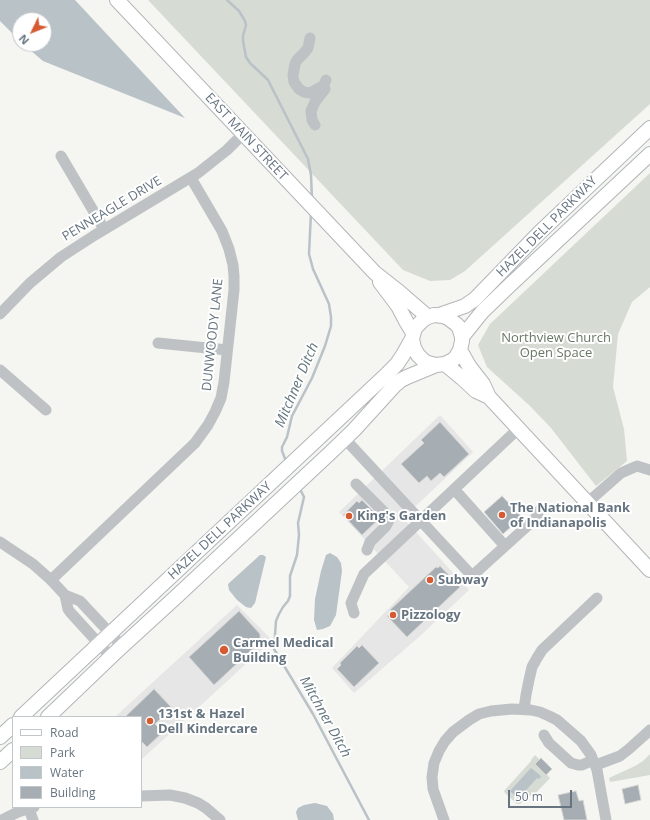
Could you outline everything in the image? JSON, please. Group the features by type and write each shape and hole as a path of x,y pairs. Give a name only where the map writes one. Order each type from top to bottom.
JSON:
{"main road":[{"name":"EAST MAIN STREET","path":"117,0 375,273 433,316"},
{"name":"HAZEL DELL PARKWAY","path":"433,316 465,306 475,299 539,233 650,128"},
{"name":"HAZEL DELL PARKWAY","path":"461,343 482,312 650,154"},
{"name":"EAST MAIN STREET","path":"375,273 398,306 413,336"},
{"path":"461,343 456,357 452,360 441,364 428,363 418,355 414,348 413,336 419,323 433,316 444,316 452,320 459,328 461,343 469,366 483,384 489,397 650,570"},
{"name":"HAZEL DELL PARKWAY","path":"22,716 397,364 413,336"},
{"name":"HAZEL DELL PARKWAY","path":"49,716 122,646 345,439 394,386 401,380 441,364"},
{"path":"441,364 462,378 476,391 489,397"},
{"path":"0,737 12,726"},
{"path":"0,762 12,751"}],"street":[{"path":"310,38 308,48 295,64 293,75 294,82 299,89 304,92 310,93 324,84 325,85 311,111 312,120 315,125"},
{"name":"PENNEAGLE DRIVE","path":"0,314 23,290 68,252 203,170 243,134"},
{"path":"61,156 104,229"},
{"name":"DUNWOODY LANE","path":"50,580 195,443 205,431 221,398 224,382 234,276 226,239 190,178"},
{"path":"158,343 227,350"},
{"path":"0,370 46,410"},
{"path":"354,613 351,603 364,574 518,429"},
{"path":"345,439 473,577 535,519 539,511"},
{"path":"587,503 621,472 637,466 650,470"},
{"path":"356,484 385,513 389,520 386,526 370,542 367,550"},
{"path":"454,489 505,546"},
{"path":"0,542 33,564 65,595 80,601 122,646"},
{"path":"65,595 70,612 112,657"},
{"path":"524,709 532,667 536,658 542,650 597,598"},
{"path":"444,820 433,789 432,777 434,763 445,741 452,732 462,724 479,714 512,709 524,709 540,712 557,720 581,741 595,763 606,820"},
{"path":"544,735 549,743 571,763 578,766 620,756 629,750 650,730"},
{"path":"142,796 170,795 185,798 206,808 220,820"},
{"path":"2,820 18,812 31,808 33,820"}],"shaded area":[{"path":"440,415 473,452 403,518 469,590 420,636 354,693 332,668 409,587 339,512"},
{"path":"237,605 272,640 142,759 142,716 116,716"}],"green space":[{"path":"148,0 650,0 650,104 465,271 450,280 430,281 403,270"},
{"name":"Northview Church Open Space","path":"650,173 650,287 632,302 618,334 613,387 624,429 627,461 596,486 551,428 530,406 487,367 478,345 490,324"},
{"path":"650,754 650,775 610,782 609,778 635,766"},
{"path":"535,755 540,760 541,758 548,764 546,766 551,770 547,775 550,778 534,795 528,796 520,804 517,804 504,791"}],"water":[{"path":"0,0 75,0 185,118 43,61 32,52 52,52 52,12 12,12 12,33 0,21"},
{"path":"330,553 337,557 341,563 342,571 336,615 330,626 317,630 314,620 315,599 326,555"},
{"path":"260,555 266,557 255,603 251,608 246,607 237,600 229,590 228,584"},
{"path":"531,768 541,776 539,779 537,778 518,799 510,791"},
{"path":"315,803 327,806 333,814 334,820 298,820 296,812 298,808"}],"building":[{"path":"440,422 469,454 444,477 440,473 431,481 427,476 419,483 401,464 424,443 421,440"},
{"name":"The National Bank of Indianapolis","path":"502,496 522,517 503,534 484,512"},
{"path":"362,500 380,518 362,535 343,515 357,501 359,503"},
{"path":"440,566 460,587 407,637 387,616 392,612 390,610 436,567 438,568"},
{"name":"Carmel Medical Building","path":"239,611 260,634 260,642 214,685 189,657"},
{"path":"362,645 379,663 354,687 337,669 341,665 340,663 357,646 359,648"},
{"name":"131st & Hazel Dell Kindercare","path":"154,689 172,708 155,724 163,732 147,747 142,742 142,716 126,716"},
{"path":"541,758 552,769 546,775 535,764"},
{"path":"638,785 641,800 625,804 622,789"},
{"path":"576,791 579,801 583,800 587,820 564,820 558,795"}],"waterway":[{"name":"Mitchner Ditch","path":"227,0 239,11 245,21 246,25 243,41 246,57 250,63 268,80 308,159 311,175 312,199"},
{"name":"Mitchner Ditch","path":"286,461 282,447 287,437 292,416 312,378 325,346 331,326 329,304 313,269 309,254 311,212"},
{"name":"Mitchner Ditch","path":"299,487 304,497 298,523 299,535 297,555 290,576 290,596 276,621 274,649 313,714 369,820"}],"place":[{"name":"The National Bank of Indianapolis","path":"502,515"},
{"name":"King's Garden","path":"349,516"},
{"name":"Subway","path":"430,580"},
{"name":"Pizzology","path":"393,615"},
{"name":"Carmel Medical Building","path":"224,650"},
{"name":"131st & Hazel Dell Kindercare","path":"150,721"}]}
